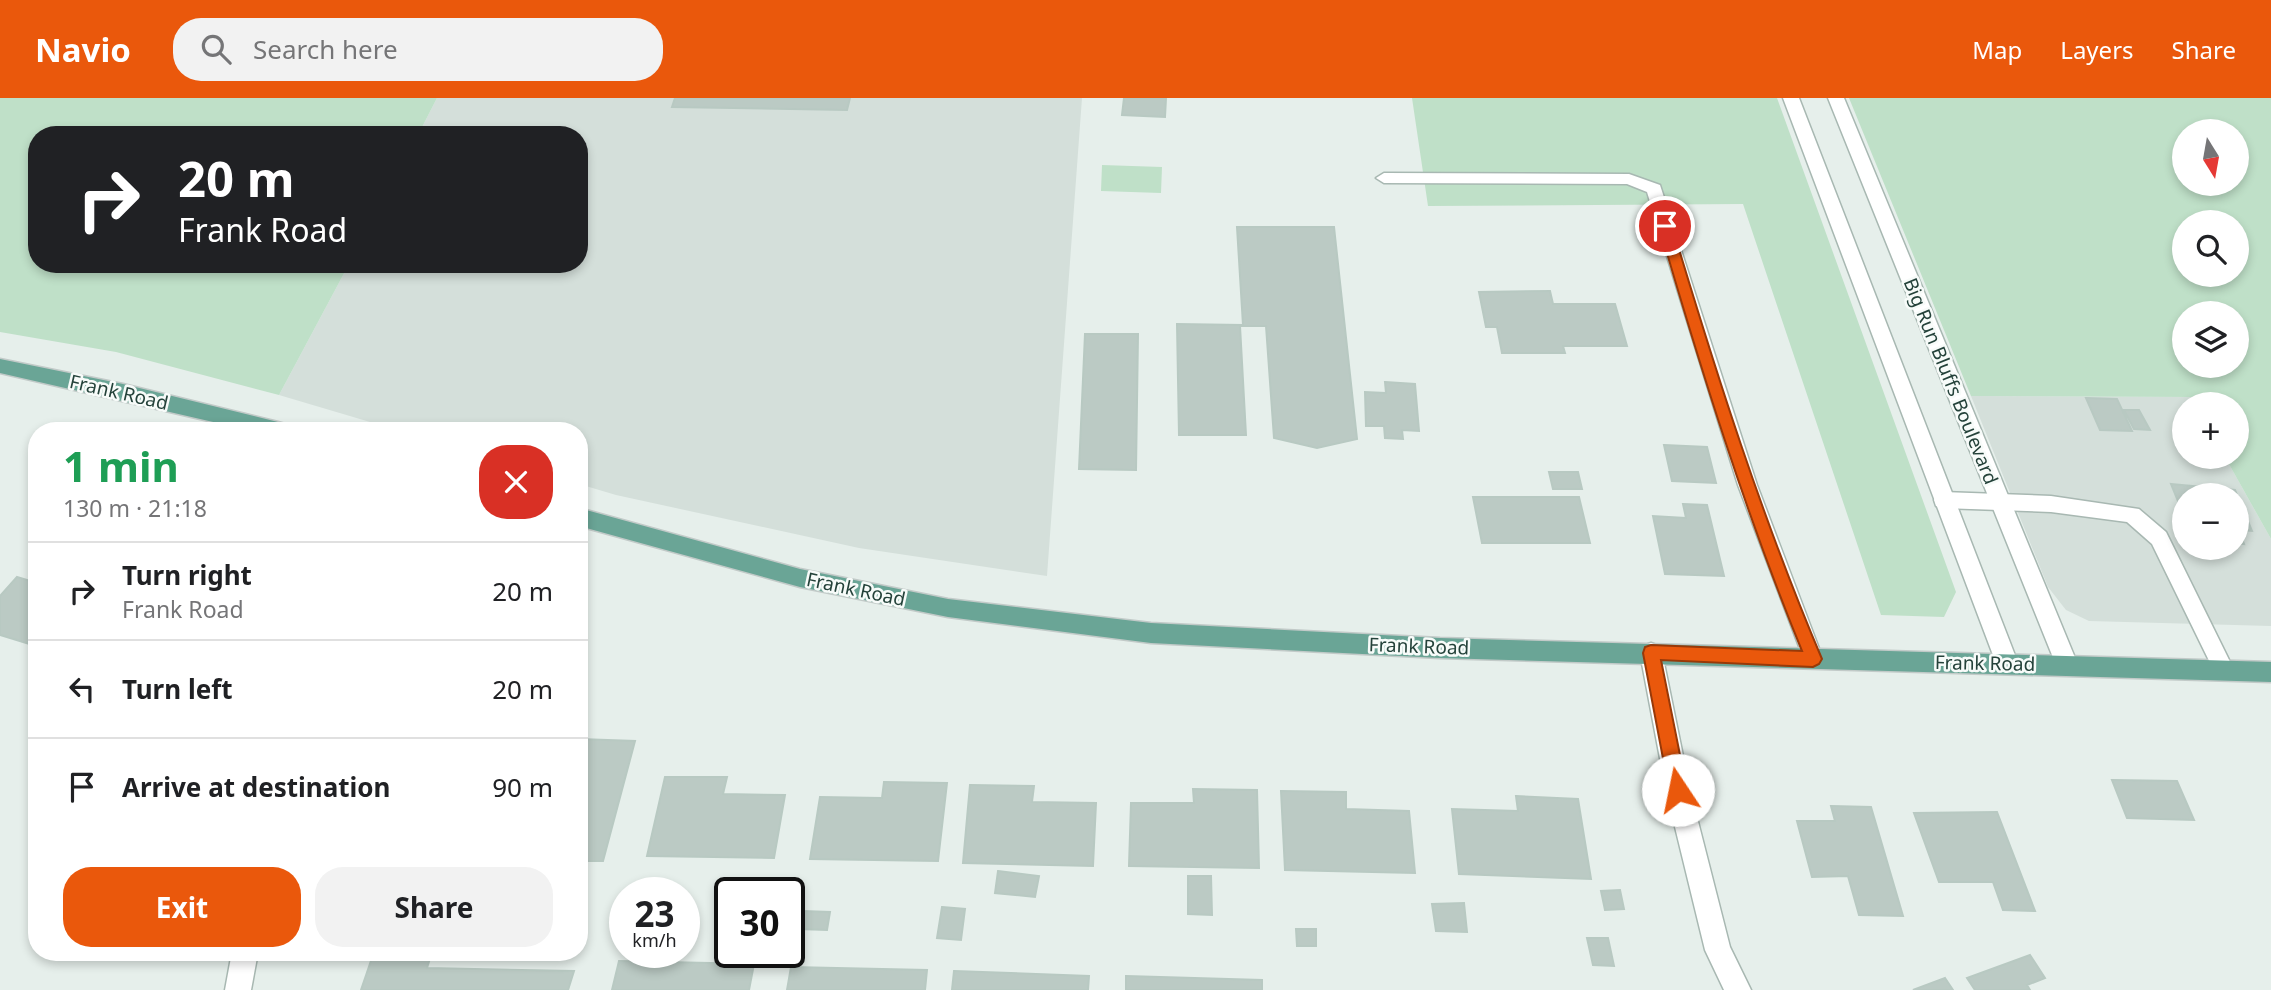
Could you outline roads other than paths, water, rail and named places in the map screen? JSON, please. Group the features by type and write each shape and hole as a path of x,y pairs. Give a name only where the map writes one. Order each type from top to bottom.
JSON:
{"main road":[{"name":"Frank Road","path":"0,366 245,422"},
{"name":"Frank Road","path":"588,519 800,578 948,608 1151,633 1440,648 2271,672"}],"street":[{"path":"1791,98 2007,663"},
{"name":"Big Run Bluffs Boulevard","path":"1836,98 2067,665"},
{"path":"1651,653 1678,790 1718,950 1738,990"},
{"path":"239,990 244,961"}],"lane":[{"path":"1384,178 1629,179 1654,189 1716,395 1773,563 1813,659"},
{"path":"1943,500 2051,504 2132,515 2159,538 2224,670"}]}
